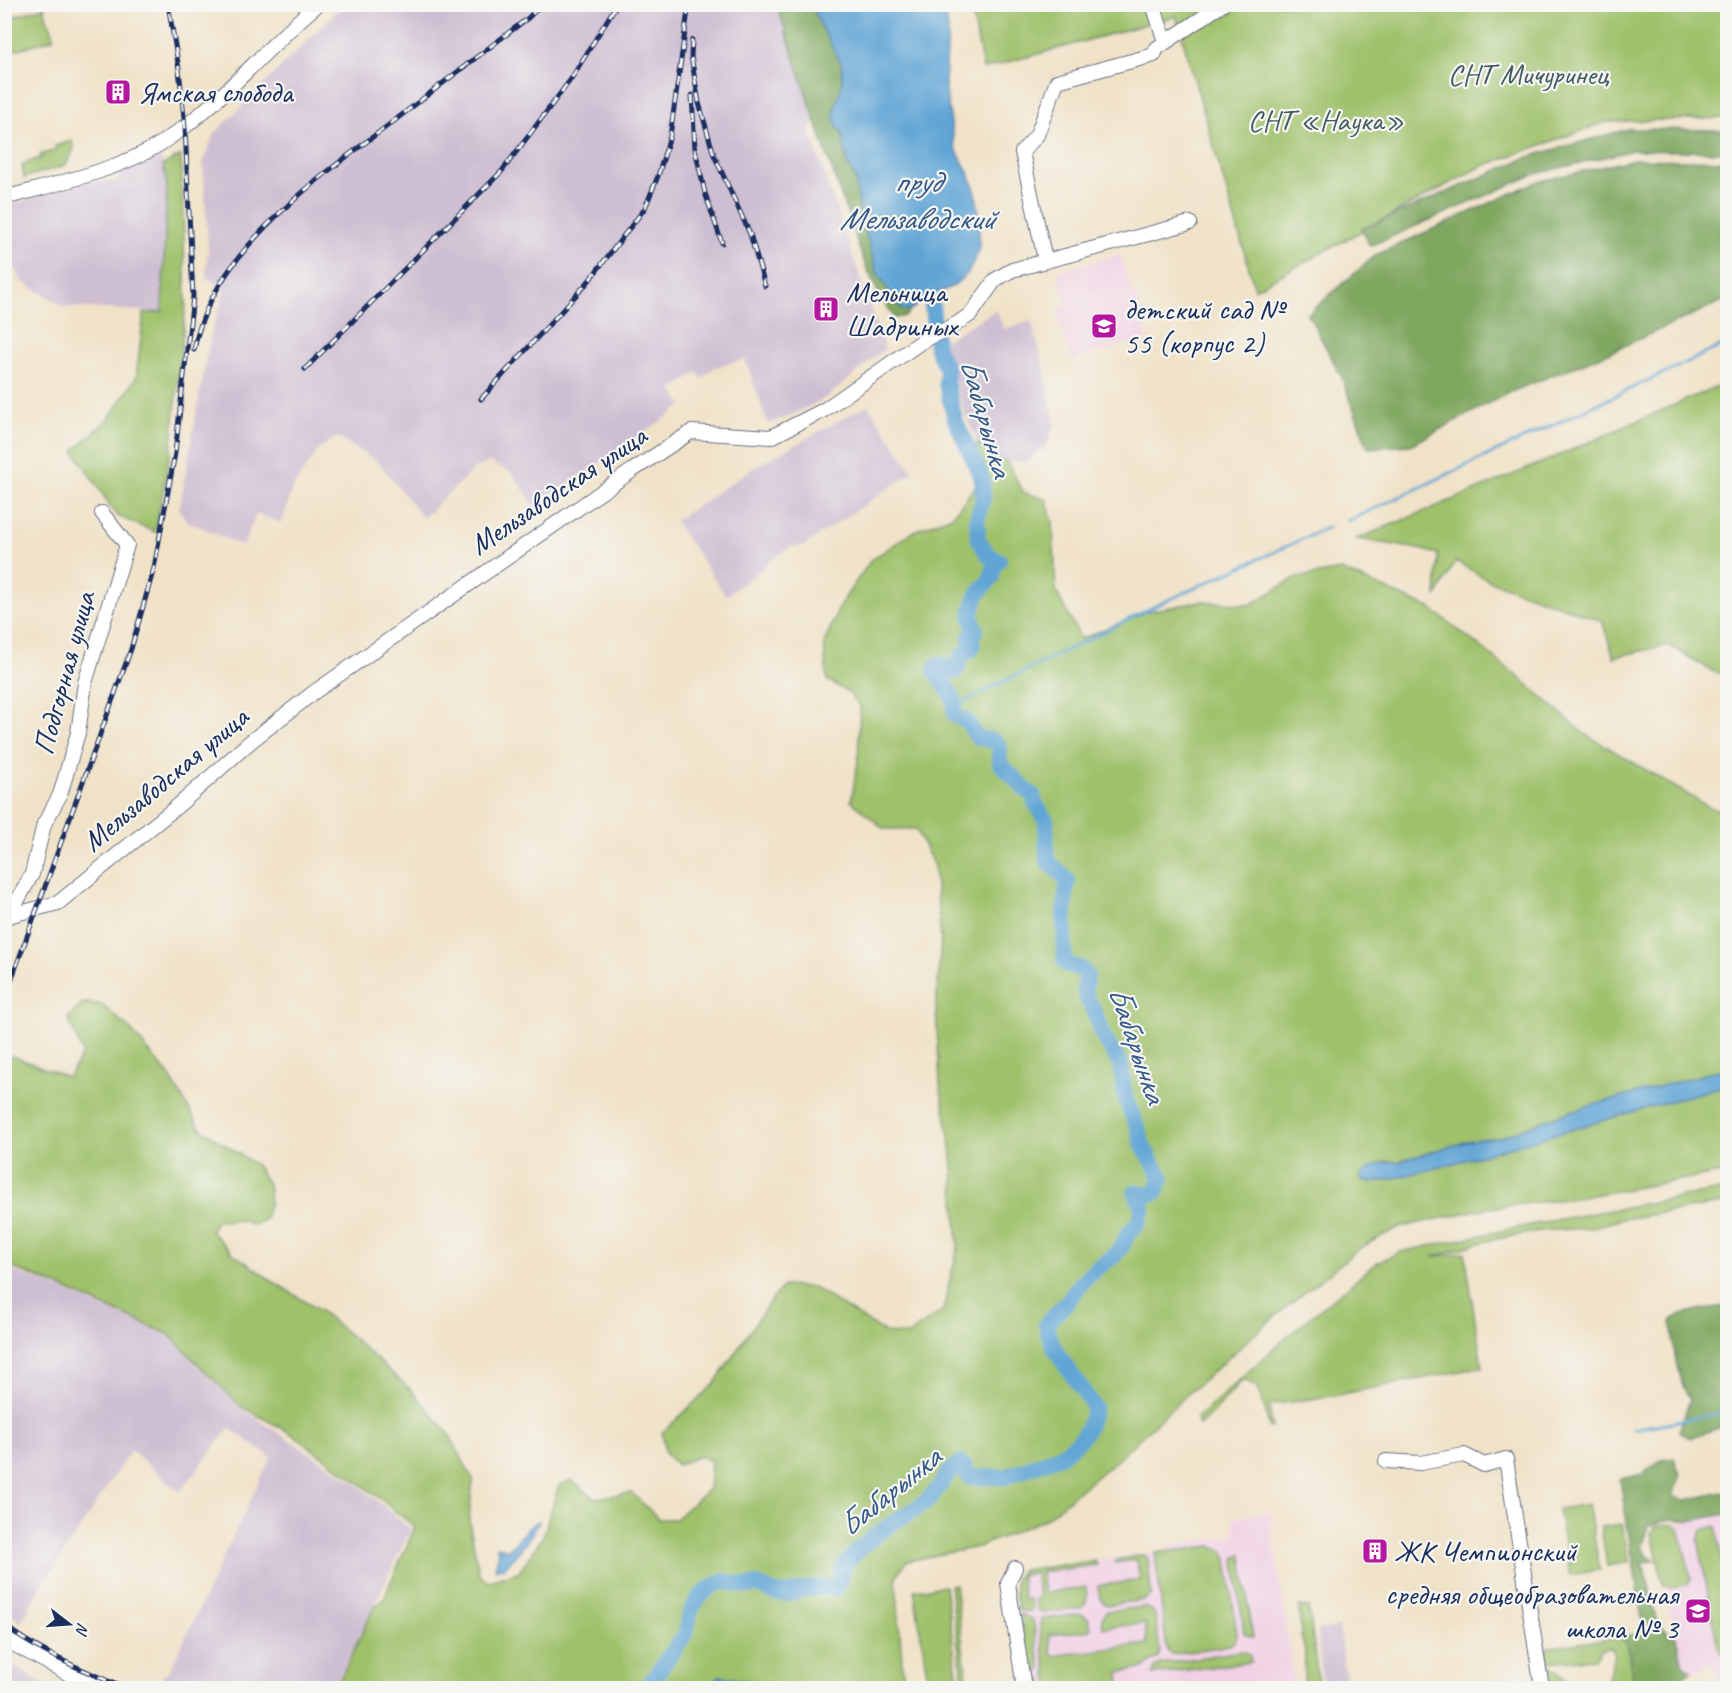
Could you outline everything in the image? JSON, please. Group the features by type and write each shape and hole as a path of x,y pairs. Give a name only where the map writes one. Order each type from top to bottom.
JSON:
{"street":[{"path":"4,198 134,158 158,145 213,104 295,23 318,4"},
{"path":"1153,4 1165,42"},
{"path":"1045,260 1022,152 1037,135 1057,81 1154,55 1157,48 1165,42 1193,26 1222,5"},
{"name":"Мельзаводская улица","path":"7,917 58,903 180,804 250,742 313,693 691,432 771,437 824,410 921,342 971,314 990,286 1002,275 1045,260 1190,223"},
{"name":"Подгорная улица","path":"7,917 32,874 44,824 60,795 78,733 86,683 127,545 102,513"},
{"path":"1386,1461 1420,1463 1464,1455 1484,1465 1506,1459 1542,1689"},
{"path":"1015,1568 1008,1583 1024,1689"},
{"path":"4,1639 101,1689"}],"shaded area":[{"path":"343,5 777,5 814,121 809,130 885,349 827,397 768,424 745,359 713,368 702,379 697,372 672,390 683,406 535,506 512,473 489,462 474,469 423,518 379,463 337,437 320,448 292,489 282,523 256,514 243,546 187,521 179,510 210,338 225,290 206,277 208,247 203,162 214,134"},
{"path":"161,158 167,186 162,312 65,307 21,281 17,270 10,265 5,265 4,207 84,182 118,181 121,169"},
{"path":"1120,254 1132,295 1136,294 1148,338 1071,360 1056,310 1067,306 1057,272"},
{"path":"996,310 1004,329 1031,321 1042,359 1055,425 1046,446 1028,461 1007,462 993,457 978,442 965,414 942,342"},
{"path":"868,405 913,472 803,546 789,547 726,596 675,521 753,468"},
{"path":"5,1268 39,1280 167,1335 239,1407 358,1485 411,1529 334,1688 173,1688 161,1684 164,1673 168,1674 271,1457 229,1428 180,1492 131,1450 29,1606 21,1623 5,1611"},
{"path":"1270,1512 1295,1688 1031,1688 1014,1582 1022,1570 1168,1551 1168,1545 1234,1536 1233,1518"},
{"name":"средняя общеобразовательная школа № 3","path":"1727,1514 1727,1688 1723,1688 1712,1664 1705,1663 1706,1668 1692,1671 1683,1665 1652,1533 1655,1527"},
{"path":"1339,1627 1347,1688 1323,1688 1317,1630"},
{"path":"5,1660 49,1688 5,1688"}],"green space":[{"path":"777,5 814,5 816,16 842,65 842,86 834,112 842,132 848,165 855,177 860,211 877,272 899,306 911,309 906,316 895,318 864,262"},
{"name":"СНТ «Наука»","path":"971,5 1727,5 1727,118 1606,122 1480,167 1255,289 1176,16 983,69"},
{"path":"45,7 53,39 5,53 5,19"},
{"path":"1628,129 1727,130 1727,152 1633,150 1535,174 1370,246 1362,229 1528,157"},
{"path":"72,141 74,149 66,165 24,178 22,164 56,150 55,146"},
{"path":"181,155 186,302 171,451 155,532 117,516 74,451 109,418 136,378 144,313 162,312 167,186 163,165"},
{"path":"1635,159 1727,161 1727,299 1604,355 1508,393 1411,445 1368,448 1342,378 1308,314 1376,255 1536,182"},
{"path":"1727,382 1727,672 1716,673 1668,645 1614,657 1602,621 1490,581 1456,561 1436,597 1438,554 1357,539 1546,461"},
{"path":"978,442 993,457 1007,462 1024,493 1046,499 1053,522 1056,591 1081,639 1145,612 1203,601 1250,605 1295,578 1341,570 1430,608 1515,674 1585,734 1709,807 1727,813 1727,1068 1568,1112 1501,1137 1472,1140 1397,1162 1387,1161 1363,1180 1378,1182 1433,1169 1727,1085 1727,1172 1581,1197 1482,1209 1397,1228 1360,1248 1273,1318 1113,1463 1045,1519 978,1547 907,1561 896,1577 903,1676 906,1688 787,1688 720,1676 716,1685 719,1688 336,1688 375,1605 382,1602 415,1527 369,1490 287,1431 240,1406 168,1334 5,1265 4,1053 68,1077 83,1054 68,1018 83,1003 101,1004 131,1030 170,1077 200,1128 256,1165 268,1184 270,1202 265,1219 255,1225 240,1220 216,1221 211,1231 231,1252 322,1312 354,1339 411,1390 449,1434 473,1480 469,1521 479,1574 488,1582 520,1571 543,1536 559,1485 571,1480 595,1498 632,1493 659,1519 675,1519 709,1489 711,1461 700,1456 677,1465 665,1453 662,1433 714,1384 783,1286 813,1287 885,1333 908,1335 943,1310 958,1247 952,1154 940,1084 936,1010 941,940 934,866 916,829 884,829 851,801 858,761 860,706 848,692 827,680 824,643 841,603 871,560 916,530 952,516 976,486 972,468"},
{"path":"1727,1189 1727,1203 1623,1219 1590,1228 1539,1231 1482,1242 1433,1257 1465,1252 1482,1367 1332,1396 1269,1405 1272,1427 1269,1428 1264,1405 1256,1386 1243,1379 1199,1426 1197,1418 1289,1335 1378,1262 1400,1252 1549,1221"},
{"path":"1727,1306 1727,1425 1690,1438 1679,1432 1690,1399 1678,1371 1671,1320 1698,1310"},
{"path":"1674,1458 1680,1475 1673,1497 1686,1500 1727,1491 1727,1514 1689,1521 1671,1519 1649,1526 1642,1547 1655,1561 1641,1562 1648,1577 1654,1613 1661,1627 1676,1637 1683,1665 1692,1671 1663,1688 1633,1688 1630,1652 1622,1637 1644,1632 1620,1479 1642,1474 1661,1460"},
{"path":"1588,1504 1600,1570 1570,1575 1558,1509"},
{"path":"1622,1524 1629,1562 1607,1566 1601,1527"},
{"path":"1673,1524 1679,1528 1691,1578 1688,1584 1670,1588 1663,1585 1652,1533 1655,1527"},
{"path":"1716,1526 1727,1588 1727,1655 1721,1653 1718,1648 1698,1539 1702,1530"},
{"path":"1211,1546 1223,1551 1227,1559 1237,1635 1235,1641 1230,1645 1170,1654 1167,1650 1155,1553"},
{"path":"1141,1555 1148,1559 1151,1595 1144,1600 1106,1605 1101,1599 1098,1586 1140,1580 1137,1560 1115,1563 1115,1560"},
{"path":"1242,1555 1253,1638 1244,1634 1235,1562 1236,1557"},
{"path":"1094,1561 1097,1565 1041,1572 1044,1593 1086,1587 1086,1601 1081,1608 1044,1613 1039,1611 1035,1599 1039,1598 1035,1573 1021,1575 1024,1600 1030,1599 1032,1610 1029,1612 1018,1610 1015,1584 1022,1570"},
{"path":"955,1584 968,1688 964,1688 950,1585"},
{"path":"945,1586 959,1688 929,1688 914,1590"},
{"path":"1299,1606 1308,1608 1310,1615 1319,1688 1304,1688 1305,1651 1301,1635"},
{"path":"1145,1607 1153,1611 1155,1615 1160,1650 1158,1658 1141,1669 1119,1672 1120,1688 1049,1688 1040,1627 1042,1619 1082,1614 1089,1619 1091,1630 1049,1635 1052,1656 1147,1644 1145,1623 1103,1628 1102,1618 1107,1611"},
{"path":"1019,1614 1033,1619 1041,1670 1036,1671 1037,1680 1042,1679 1044,1688 1031,1688"},
{"path":"1622,1637 1630,1652 1633,1688 1606,1688 1614,1654 1611,1648 1603,1649 1595,1658 1545,1662 1545,1648"},
{"path":"1240,1651 1248,1654 1251,1662 1153,1674 1155,1668 1161,1664"},
{"path":"1545,1665 1549,1665 1576,1688 1548,1688"}],"water":[{"name":"пруд Мельзаводский","path":"814,5 945,5 948,30 945,86 955,147 976,193 979,216 979,251 968,273 953,286 926,298 912,309 903,310 899,306 877,272 860,211 855,177 848,165 842,132 836,126 834,112 842,86 842,65 816,16"},
{"path":"1727,1068 1727,1085 1433,1169 1378,1182 1369,1182 1360,1178 1367,1170 1381,1163 1397,1162 1472,1140 1501,1137 1568,1112"},
{"path":"539,1521 519,1551 504,1568 495,1569 498,1556 497,1547 508,1550 531,1526"},
{"path":"720,1676 787,1688 719,1688 715,1682"}],"waterway":[{"name":"Бабарынка","path":"646,1688 686,1633 690,1613 698,1598 711,1587 723,1581 745,1586 758,1585 775,1593 787,1594 805,1589 825,1587 835,1589 843,1567 857,1551 870,1539 927,1501 956,1466 961,1463 970,1477 1005,1477 1060,1456 1079,1441 1088,1428 1094,1408 1059,1356 1048,1334 1046,1324 1081,1283 1114,1256 1123,1245 1128,1233 1137,1225 1143,1208 1135,1192 1148,1195 1155,1193 1162,1178 1143,1146 1125,1098 1121,1065 1104,1038 1088,1001 1084,990 1087,976 1082,969 1068,965 1064,960 1068,881 1047,860 1046,820 1035,803 1033,795 1000,763 999,745 994,741 979,738 968,722 955,715 953,697 935,671 936,666 941,664 954,672 957,670 962,655 971,650 973,644 970,637 976,630 971,616 974,603 978,594 992,577 993,568 999,560 988,555 978,539 977,520 983,498 982,478 955,420 946,383 947,371 936,346 932,305 925,275"},
{"path":"1348,521 1728,343"},
{"path":"953,707 1153,607 1329,527"},
{"path":"1633,1429 1728,1412"}],"railway":[{"path":"4,1000 131,649 154,568 175,453 193,297 185,127 179,69 168,4"},
{"path":"194,350 204,314 222,281 245,249 273,220 334,167 528,18 542,4"},
{"path":"305,369 502,171 571,79 617,4"},
{"path":"481,399 588,282 645,208 670,136 689,4"},
{"path":"692,40 691,56 699,103 714,155 750,234 765,286"},
{"path":"692,95 695,149 705,193 722,243"},
{"path":"4,1625 47,1652 124,1688"}],"place":[{"name":"Ямская слобода","path":"118,92"},
{"name":"Мельница Шадриных","path":"826,309"},
{"name":"детский сад № 55 (корпус 2)","path":"1104,326"},
{"name":"ЖК Чемпионский","path":"1375,1551"},
{"name":"средняя общеобразовательная школа № 3","path":"1698,1611"}],"park label":[{"name":"СНТ Мичуринец","path":"1528,74"}]}
